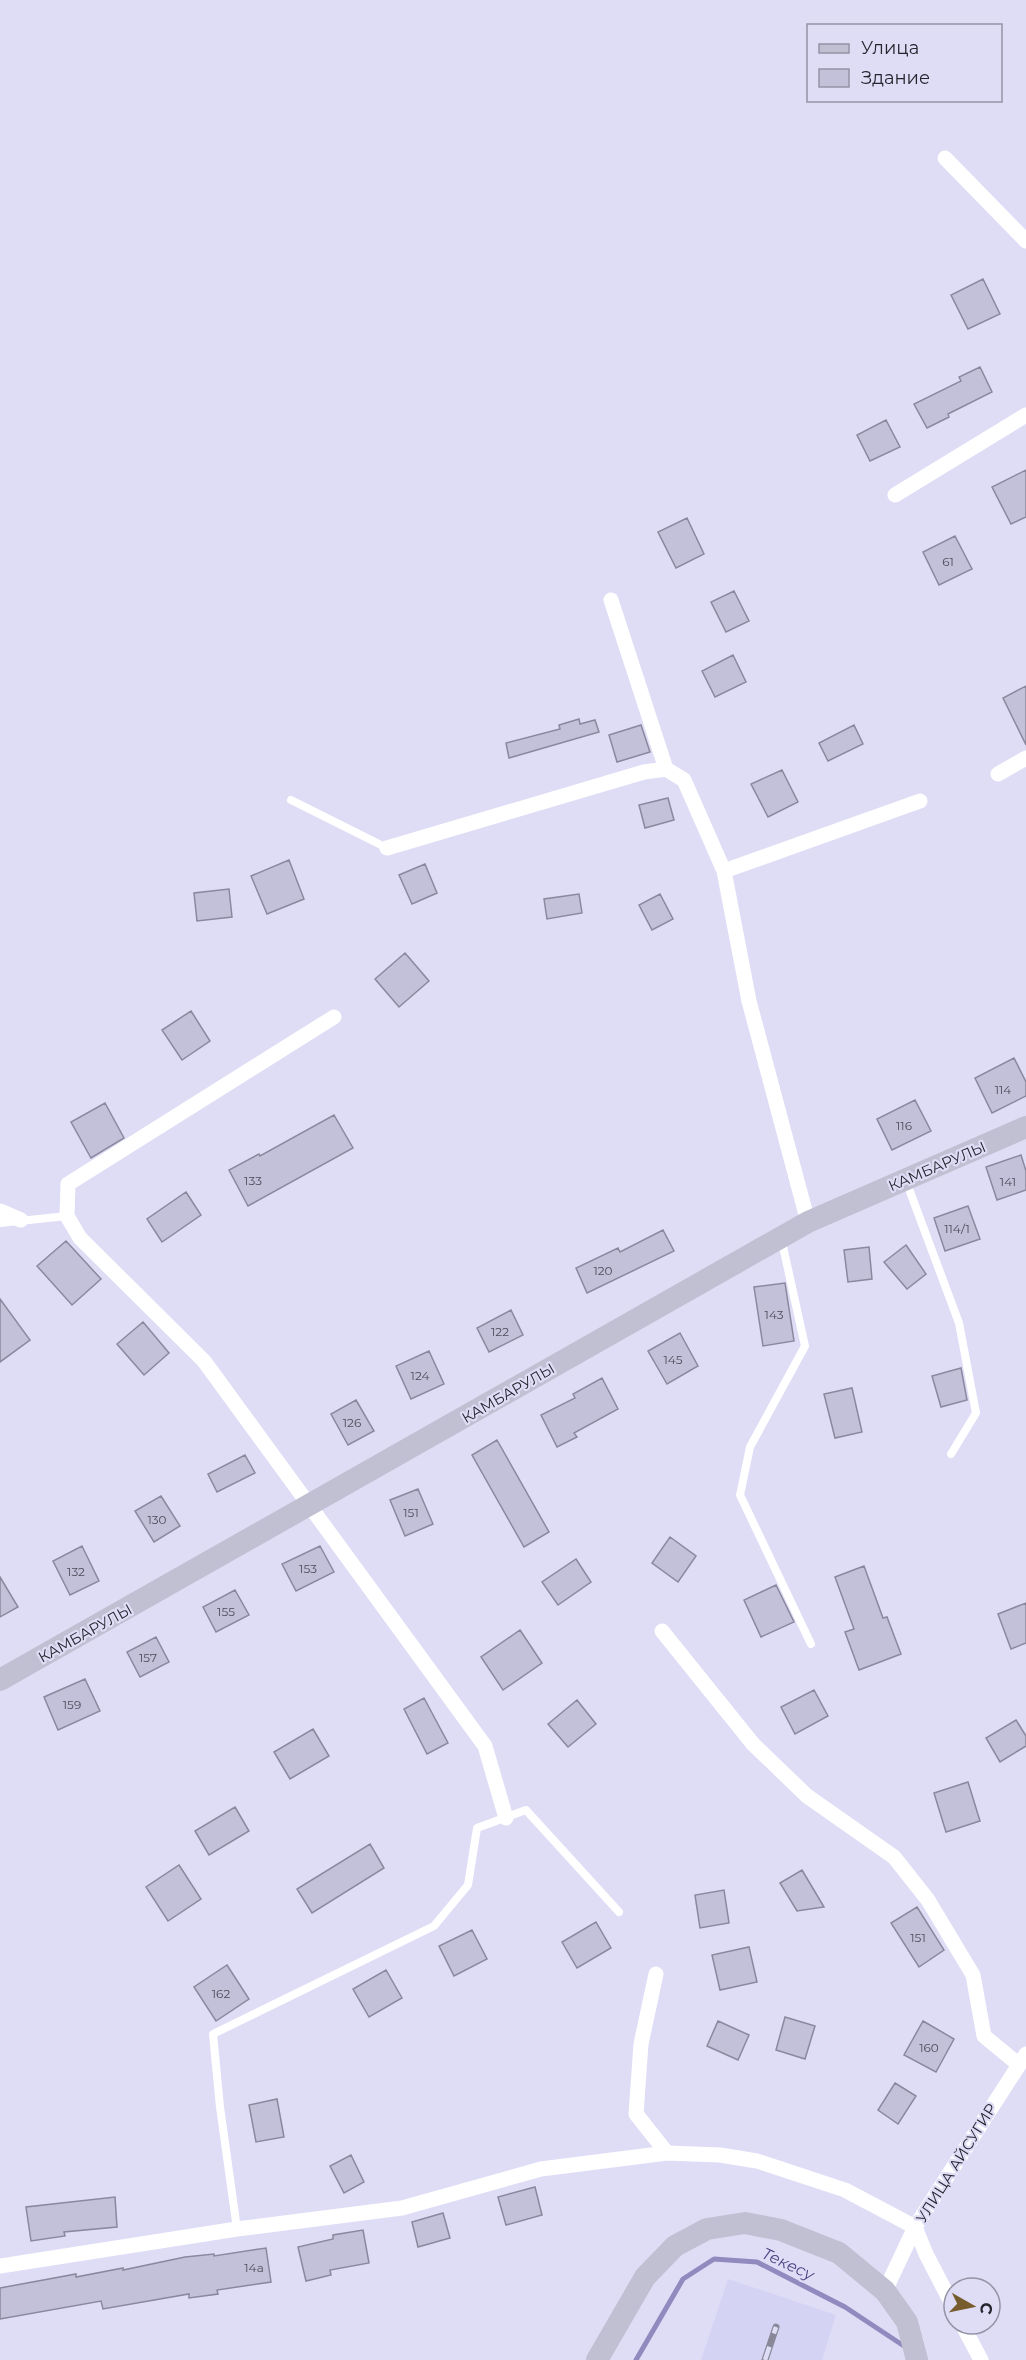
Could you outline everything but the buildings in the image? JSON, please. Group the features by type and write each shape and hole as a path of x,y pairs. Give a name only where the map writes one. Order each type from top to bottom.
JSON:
{"street":[{"path":"945,158 1026,241"},
{"path":"895,495 1026,415"},
{"path":"611,600 666,769"},
{"path":"998,774 1026,758"},
{"path":"387,848 645,772 666,769 684,780 724,871 749,1001 808,1222"},
{"path":"724,871 920,801"},
{"path":"334,1017 68,1184 67,1216 80,1238 204,1361 310,1506 485,1746 506,1818"},
{"name":"КАМБАРУЛЫ","path":"0,1680 808,1222 1026,1127"},
{"path":"0,1211 21,1220"},
{"path":"662,1631 761,1752 807,1796 894,1857 928,1900 973,1975 984,2036 1022,2059"},
{"path":"656,1974 641,2044 636,2114 667,2153"},
{"name":"УЛИЦА АЙСУГИР","path":"942,2285 915,2226 1022,2059"},
{"path":"0,2266 237,2229 402,2208 541,2169 667,2153 720,2155 758,2161 845,2190 915,2226 885,2291"},
{"path":"597,2360 645,2277 675,2246 707,2229 745,2223 782,2230 839,2253 885,2291 907,2322 917,2360"},
{"path":"968,2336 981,2360"}],"lane":[{"path":"291,800 387,848"},
{"path":"905,1180 959,1323 976,1413 951,1454"},
{"path":"0,1223 67,1216"},
{"path":"781,1237 805,1346 750,1447 740,1496 811,1644"},
{"path":"237,2229 220,2107 213,2034 434,1926 468,1885 477,1828 526,1810 619,1912"}],"shaded area":[{"path":"728,2279 836,2315 822,2360 701,2360"}],"waterway":[{"name":"Текесу","path":"636,2360 683,2279 714,2259 757,2262 845,2307 907,2348"}],"railway":[{"path":"765,2360 776,2327"}]}
